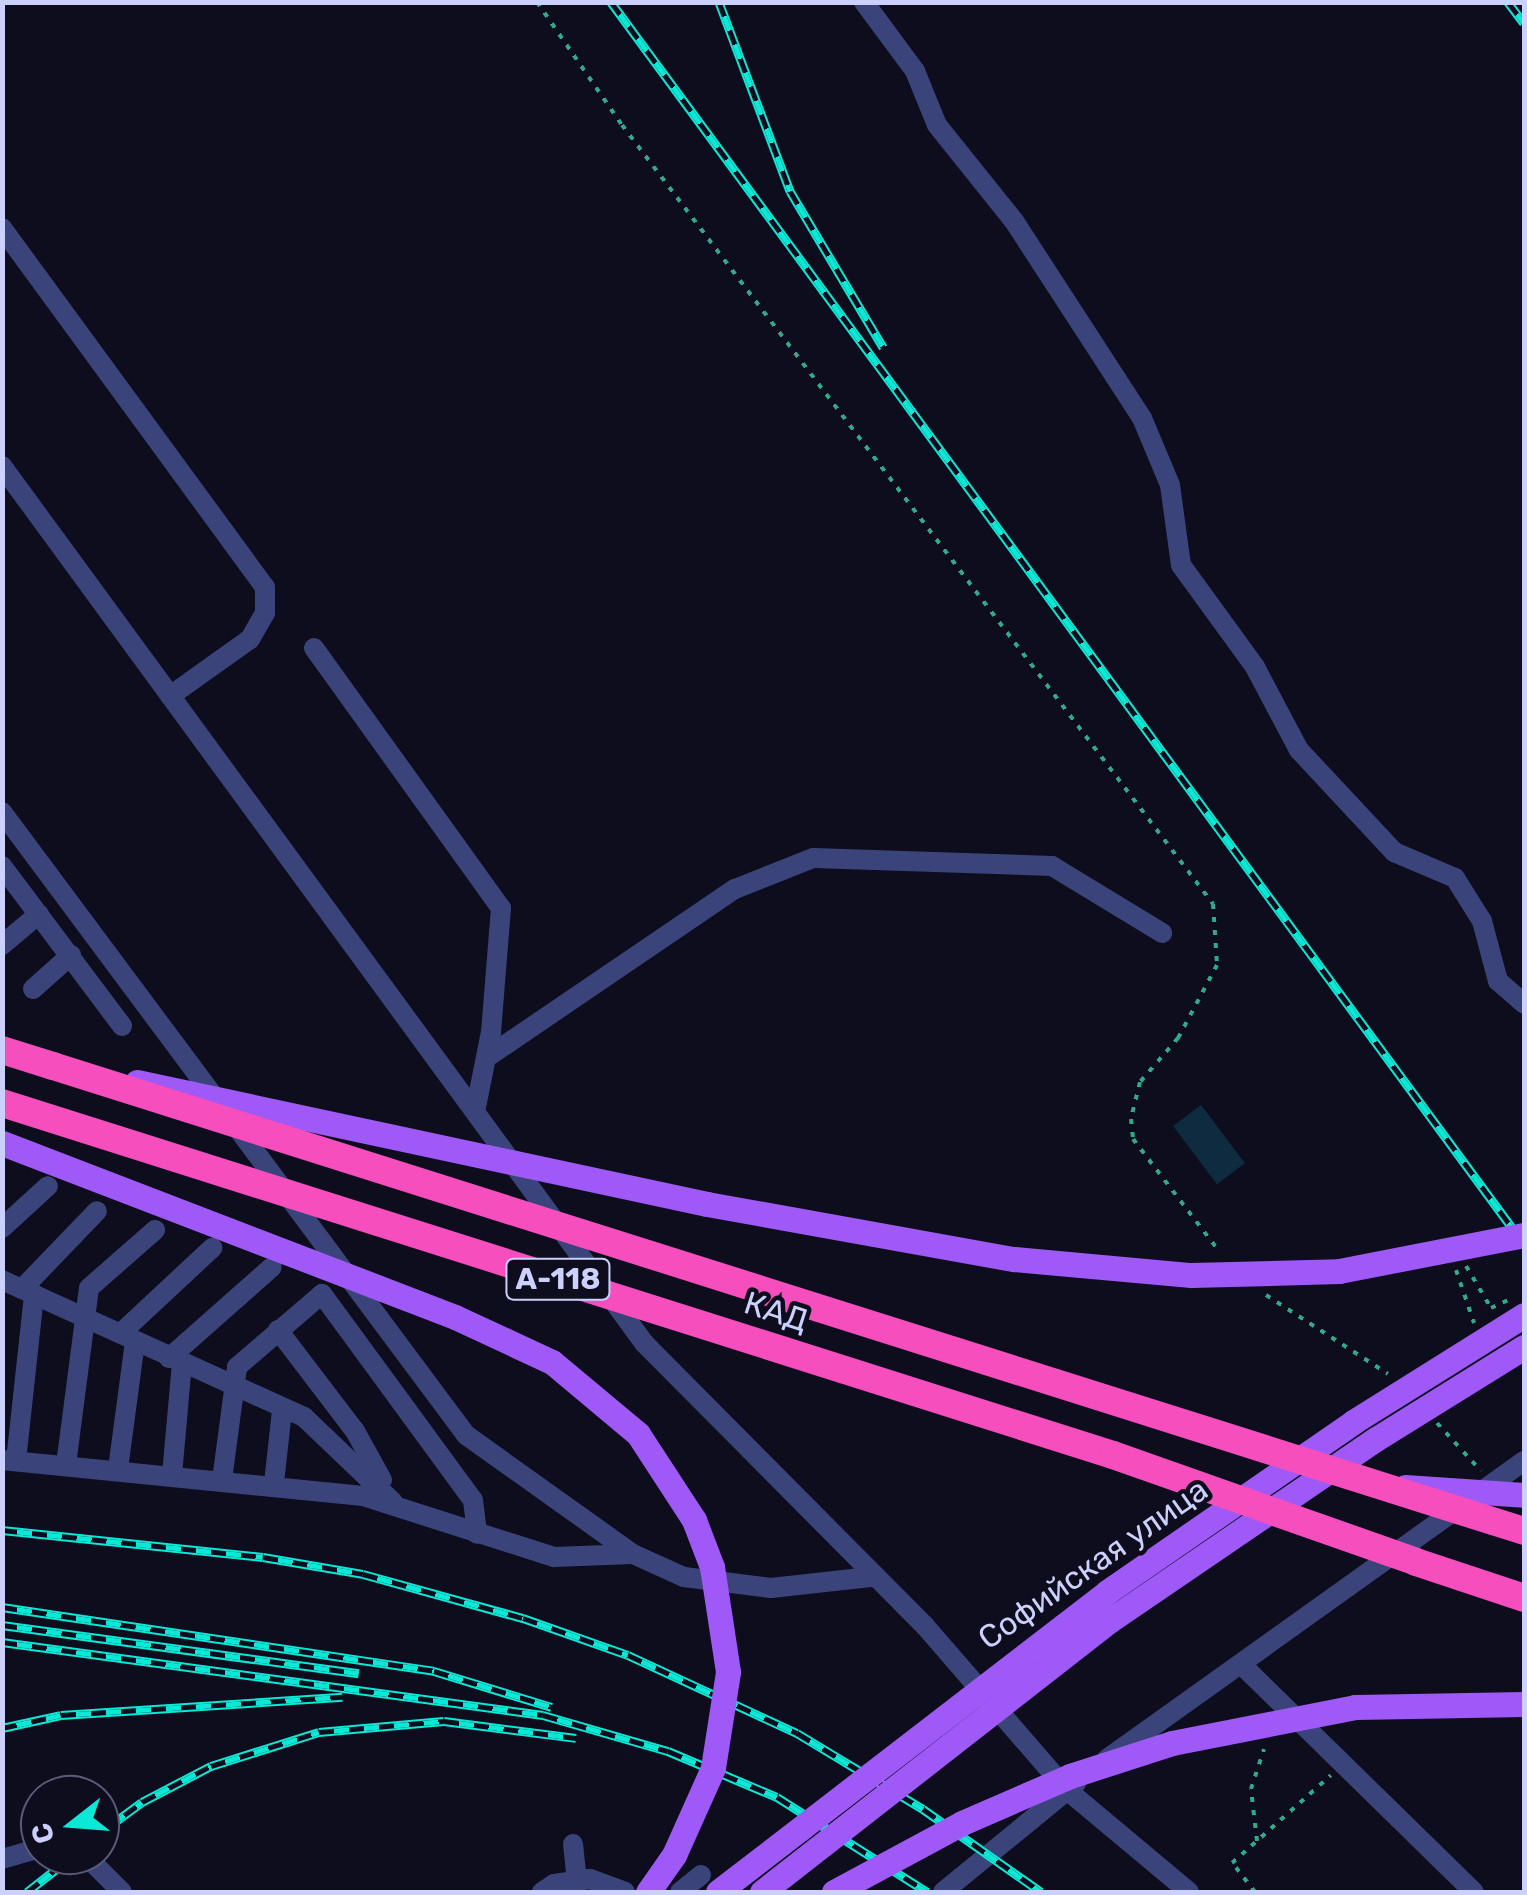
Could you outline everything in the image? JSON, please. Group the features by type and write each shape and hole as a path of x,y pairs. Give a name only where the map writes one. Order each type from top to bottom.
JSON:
{"highway":[{"name":"КАД","path":"2,1050 1524,1531"},
{"name":"КАД","path":"2,1103 1113,1455 1524,1598"}],"main road":[{"path":"53,1066 280,1109 707,1204 1014,1259 1191,1276 1339,1271 1440,1256 1524,1235"},
{"path":"2,1144 456,1317 552,1362 638,1434 674,1482 700,1536 723,1621 728,1672 713,1768 688,1830 648,1892"},
{"name":"Софийская улица","path":"709,1884 1107,1592 1516,1306"},
{"name":"Софийская улица","path":"762,1892 1109,1622 1376,1439 1516,1355"},
{"path":"1390,1486 1524,1495"},
{"path":"834,1892 962,1823 1070,1776 1172,1743 1355,1707 1524,1704"}],"street":[{"path":"864,2 915,71 937,125 1014,220 1118,377 1163,464 1181,565 1255,667 1299,750 1394,852 1456,878 1482,921 1498,981 1524,1004"},
{"path":"2,228 265,587 265,613 250,639 170,696"},
{"path":"2,466 476,1107 644,1342 870,1578 925,1626 1067,1790 1189,1892"},
{"path":"314,648 501,908 486,1058 476,1107"},
{"path":"2,812 466,1435 633,1554 684,1577 733,1586 870,1578"},
{"path":"486,1058 735,889 813,858 1052,866 1162,934"},
{"path":"4,871 72,955 122,1026"},
{"path":"2,945 39,914"},
{"path":"33,989 72,955"},
{"path":"2,1228 48,1186"},
{"path":"96,1211 20,1288 9,1460 274,1483 395,1504 554,1558 633,1554"},
{"path":"66,1465 82,1314 89,1288 155,1230"},
{"path":"118,1469 128,1337 212,1248"},
{"path":"172,1474 175,1361 272,1267"},
{"path":"20,1288 329,1434 395,1504"},
{"path":"222,1480 231,1386 237,1367 322,1294 473,1500 477,1534"},
{"path":"278,1330 355,1431 395,1504"},
{"path":"274,1483 282,1410"},
{"path":"943,1892 1067,1790 1524,1461"},
{"path":"1243,1666 1474,1892"},
{"path":"573,1844 577,1880"},
{"path":"542,1892 577,1880 604,1880 625,1892"},
{"path":"680,1892 709,1884"}],"path":[{"path":"537,2 622,125 1213,904 1217,965 1178,1038 1140,1082 1131,1120 1133,1139 1179,1206 1232,1264"},
{"path":"1465,1264 1491,1308 1516,1306"},
{"path":"1258,1290 1393,1379"},
{"path":"1429,1414 1493,1484"},
{"path":"1257,1841 1251,1789 1269,1740"},
{"path":"1255,1892 1232,1863 1344,1764"}],"water":[{"path":"1201,1105 1245,1163 1217,1184 1173,1126"}],"railway":[{"path":"611,2 1524,1244"},
{"path":"719,2 790,191 883,347"},
{"path":"1508,2 1524,23"},
{"path":"2,1530 263,1557 363,1574 523,1618 628,1655 797,1733 923,1809 1041,1892"},
{"path":"2,1607 434,1671 552,1707"},
{"path":"2,1625 359,1673"},
{"path":"2,1642 543,1715 668,1751 777,1797 927,1892"},
{"path":"2,1728 61,1715 342,1697"},
{"path":"120,1818 142,1802 211,1766 319,1732 444,1721 576,1738"},
{"path":"27,1892 49,1875"}]}
